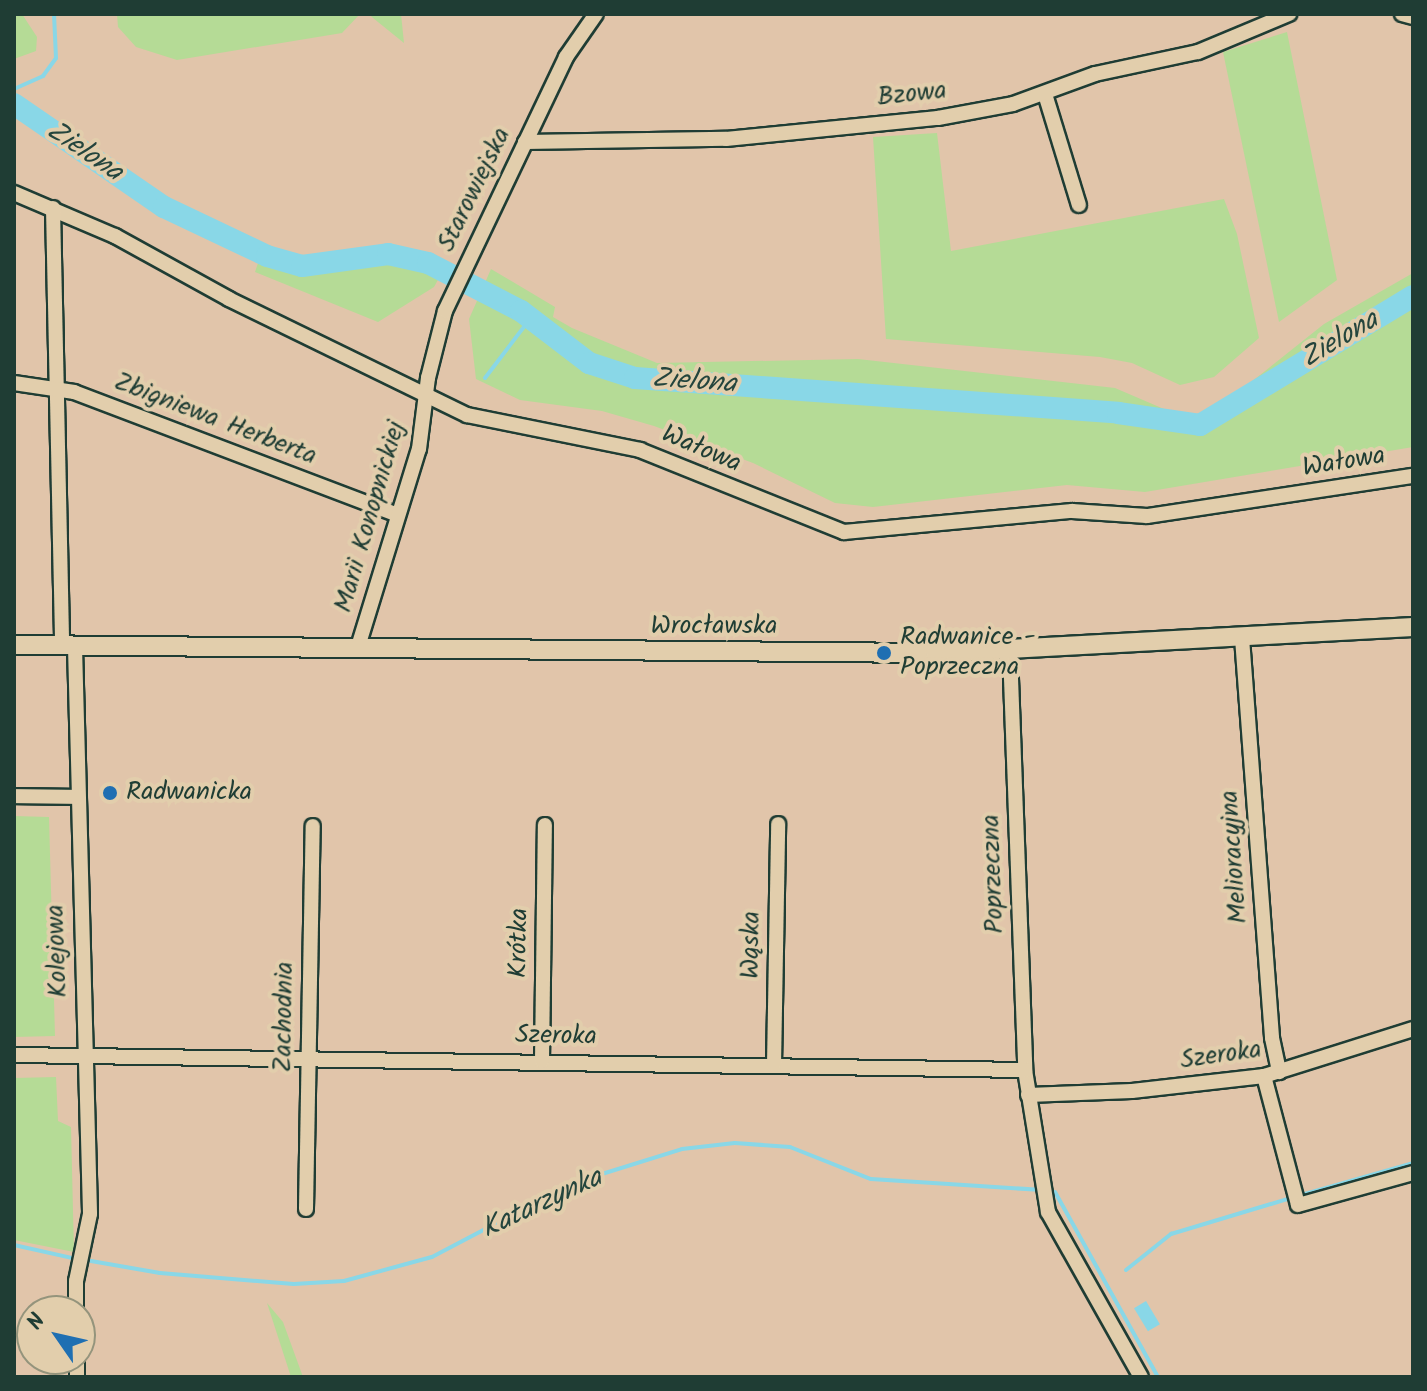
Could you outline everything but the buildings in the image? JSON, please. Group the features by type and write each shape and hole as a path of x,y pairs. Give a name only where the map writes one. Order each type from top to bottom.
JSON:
{"main road":[{"name":"Wrocławska","path":"14,645 357,650 1010,651 1413,627"}],"street":[{"name":"Starowiejska","path":"428,398 428,378 452,293 566,57 596,14"},
{"name":"Bzowa","path":"525,142 726,139 938,118 1045,94 1095,74 1198,52 1289,14"},
{"path":"1402,14 1413,17"},
{"path":"1045,94 1079,205"},
{"name":"Wałowa","path":"14,193 53,208 428,398 490,422 640,450 844,532 1072,511 1147,516 1413,476"},
{"name":"Kolejowa","path":"53,208 56,387 77,797 90,1214 78,1295"},
{"name":"Zbigniewa Herberta","path":"14,383 56,387 395,514"},
{"name":"Marii Konopnickiej","path":"357,650 395,514 419,449 428,398"},
{"name":"Melioracyjna","path":"1242,638 1272,1038 1279,1072"},
{"name":"Poprzeczna","path":"1010,651 1025,1070 1048,1212 1141,1377"},
{"path":"14,796 77,797"},
{"name":"Wąska","path":"774,1065 778,824"},
{"name":"Krótka","path":"542,1061 545,825"},
{"name":"Zachodnia","path":"306,1209 313,826"},
{"name":"Szeroka","path":"1028,1095 1132,1091 1264,1076 1413,1029"},
{"name":"Szeroka","path":"14,1055 1025,1070"},
{"path":"1264,1076 1298,1205 1413,1173"}],"green space":[{"path":"14,14 22,14 37,37 36,51 14,59"},
{"path":"117,14 360,14 342,33 177,60 136,47 118,27"},
{"path":"369,14 401,14 404,43 373,18"},
{"path":"1287,32 1337,280 1279,322 1223,52"},
{"path":"937,133 951,251 1224,199 1237,234 1259,338 1214,377 1180,385 1132,363 1100,357 886,339 873,137"},
{"path":"259,260 314,272 372,262 413,262 439,278 434,287 378,322 255,272"},
{"path":"491,269 555,307 553,317 572,328 657,363 858,359 1115,388 1178,415 1201,415 1221,406 1324,324 1413,273 1413,447 1145,492 1067,485 873,507 835,503 753,463 654,426 602,411 520,400 476,379 469,319"},
{"path":"14,816 49,817 55,1036 14,1037"},
{"path":"56,1077 58,1121 71,1127 74,1252 14,1240 14,1078"},
{"path":"267,1303 283,1322 303,1377 291,1377"}],"water":[{"path":"1146,1301 1160,1324 1148,1331 1134,1308"}],"waterway":[{"path":"14,89 43,76 56,58 54,14"},
{"name":"Zielona","path":"14,104 164,207 267,256 302,266 388,254 428,263 521,311 589,363 635,378 1118,413 1200,425 1413,296"},
{"path":"485,378 530,319"},
{"name":"Katarzynka","path":"91,1261 160,1273 294,1284 344,1281 432,1257 573,1183 682,1149 735,1143 790,1147 871,1179 1039,1190"},
{"path":"1305,1194 1413,1163"},
{"name":"Katarzynka","path":"1055,1192 1158,1377"},
{"path":"1126,1270 1171,1234 1288,1199"},
{"name":"Katarzynka","path":"14,1245 72,1258"}],"place":[{"name":"Radwanice - Poprzeczna","path":"884,653"},
{"name":"Radwanicka","path":"110,793"}]}
